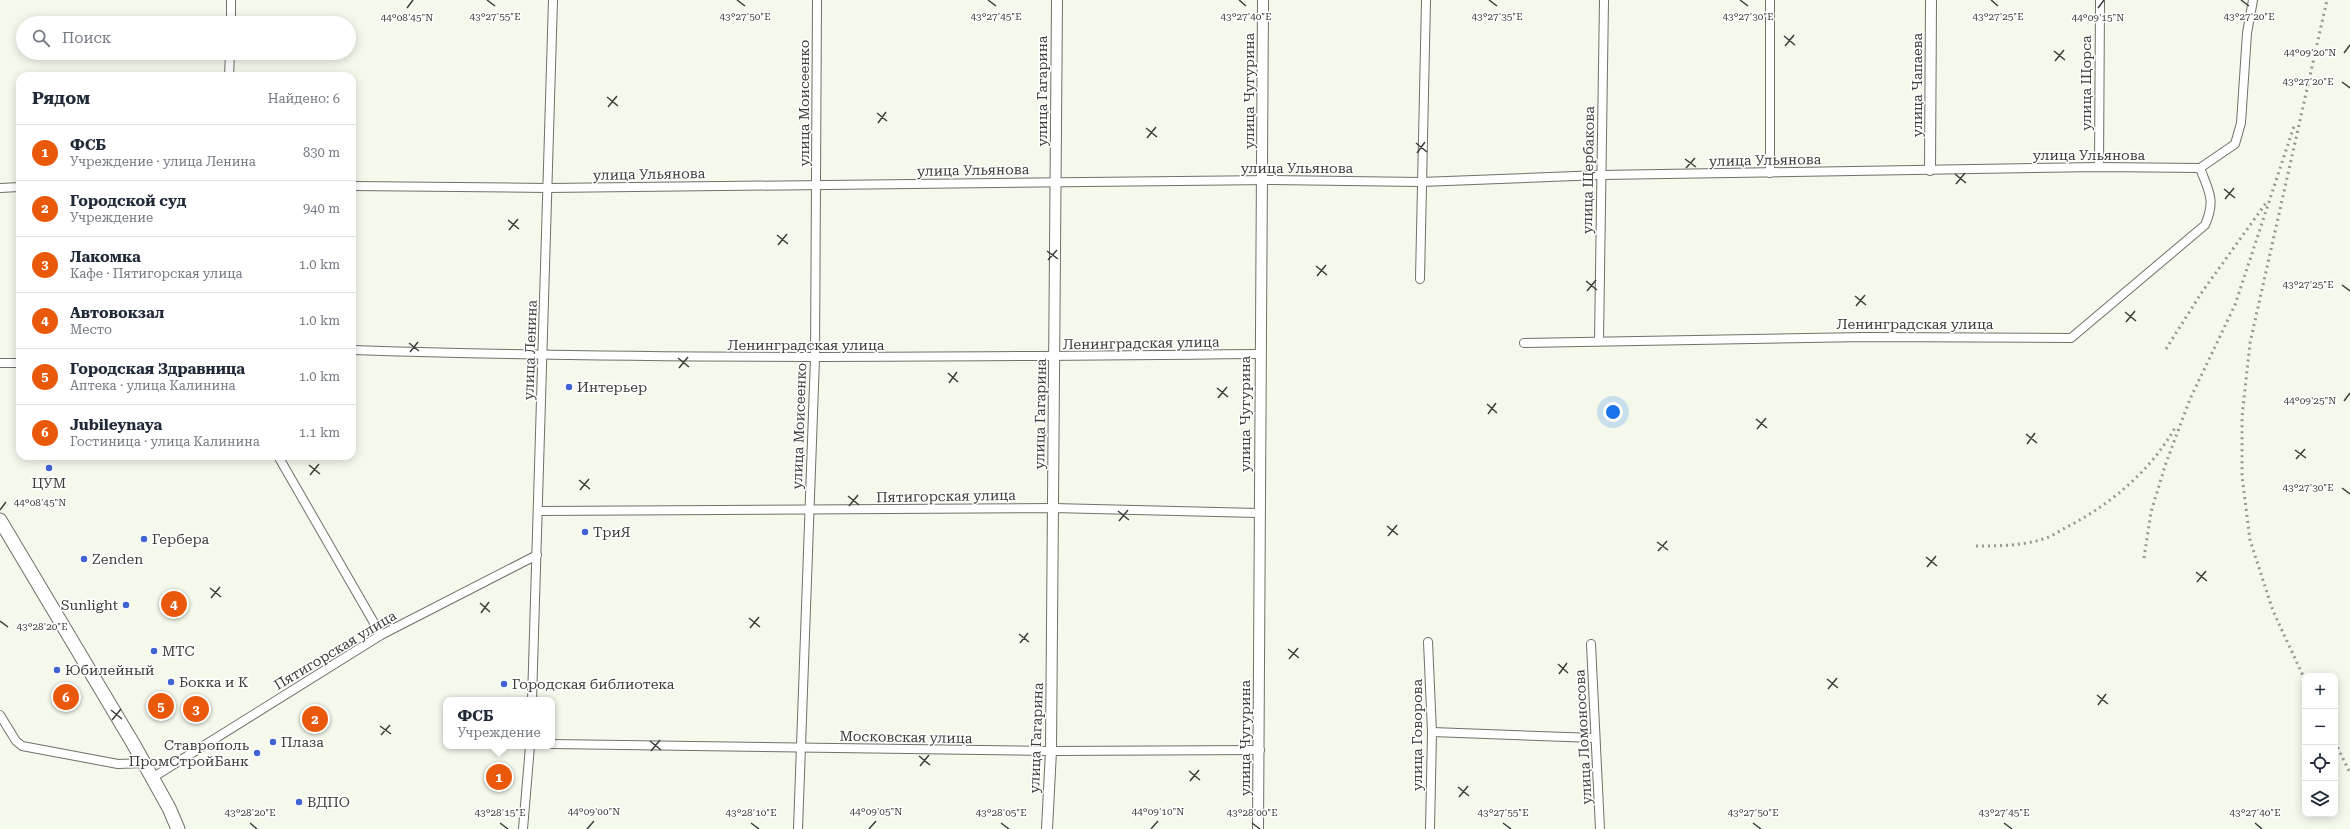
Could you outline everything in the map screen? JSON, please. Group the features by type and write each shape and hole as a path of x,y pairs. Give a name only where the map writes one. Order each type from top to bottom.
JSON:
{"main road":[{"path":"0,520 144,763 169,808 178,829"}],"street":[{"path":"231,0 231,16"},
{"name":"улица Ленина","path":"532,697 553,0"},
{"name":"улица Моисеенко","path":"798,829 815,358 817,0"},
{"name":"улица Гагарина","path":"1047,829 1051,751 1057,0"},
{"name":"улица Чугурина","path":"1258,829 1260,750 1258,513 1262,180 1262,0"},
{"path":"1420,279 1426,0"},
{"name":"улица Щербакова","path":"1599,341 1604,0"},
{"path":"1770,0 1770,173"},
{"name":"улица Чапаева","path":"1930,170 1931,0"},
{"name":"улица Щорса","path":"2099,167 2100,0"},
{"path":"2200,168 2234,144 2241,123 2247,33 2253,0"},
{"path":"229,72 230,60"},
{"name":"улица Ульянова","path":"356,186 548,188 1262,180 1421,182 1601,175 2099,167 2200,168"},
{"name":"Ленинградская улица","path":"1524,344 1599,341 1865,337 2071,338 2112,305 2205,224 2212,209 2210,193 2200,168"},
{"path":"0,188 16,188"},
{"name":"Ленинградская улица","path":"356,350 543,356 815,358 1260,354"},
{"path":"0,364 16,363"},
{"path":"280,460 381,635"},
{"name":"Пятигорская улица","path":"538,511 1053,508 1258,513"},
{"name":"Пятигорская улица","path":"152,778 381,635 536,554"},
{"name":"улица Говорова","path":"1428,642 1432,732 1430,829"},
{"name":"улица Ломоносова","path":"1591,644 1600,829"},
{"path":"0,715 16,740 22,746 118,764 144,763"},
{"path":"1432,732 1595,738"},
{"name":"Московская улица","path":"555,744 1051,751 1260,750"},
{"path":"523,829 530,749"}],"railway":[{"path":"2302,674 2273,611 2250,540 2242,476 2242,417 2250,343 2327,0"},
{"path":"2144,558 2151,512 2166,463 2190,399 2235,305 2295,123"},
{"path":"2166,349 2202,292 2266,203"},
{"path":"1976,546 2010,545 2035,541 2051,536 2082,519 2098,509 2142,472 2166,442 2176,426"},
{"path":"2336,745 2350,773"}],"place":[{"name":"Интерьер","path":"569,387"},
{"name":"ЦУМ","path":"49,468"},
{"name":"ТриЯ","path":"585,532"},
{"name":"Гербера","path":"144,539"},
{"name":"Zenden","path":"84,559"},
{"name":"Автовокзал","path":"174,604"},
{"name":"Sunlight","path":"126,605"},
{"name":"МТС","path":"154,651"},
{"name":"Юбилейный","path":"57,670"},
{"name":"Бокка и К","path":"171,682"},
{"name":"Городская библиотека","path":"504,684"},
{"name":"Jubileynaya","path":"66,697"},
{"name":"Городская Здравница","path":"161,706"},
{"name":"Лакомка","path":"196,709"},
{"name":"Городской суд","path":"315,719"},
{"name":"Плаза","path":"273,742"},
{"name":"Ставрополь ПромСтройБанк","path":"257,753"},
{"name":"ФСБ","path":"499,777"},
{"name":"ВДПО","path":"299,802"}]}
